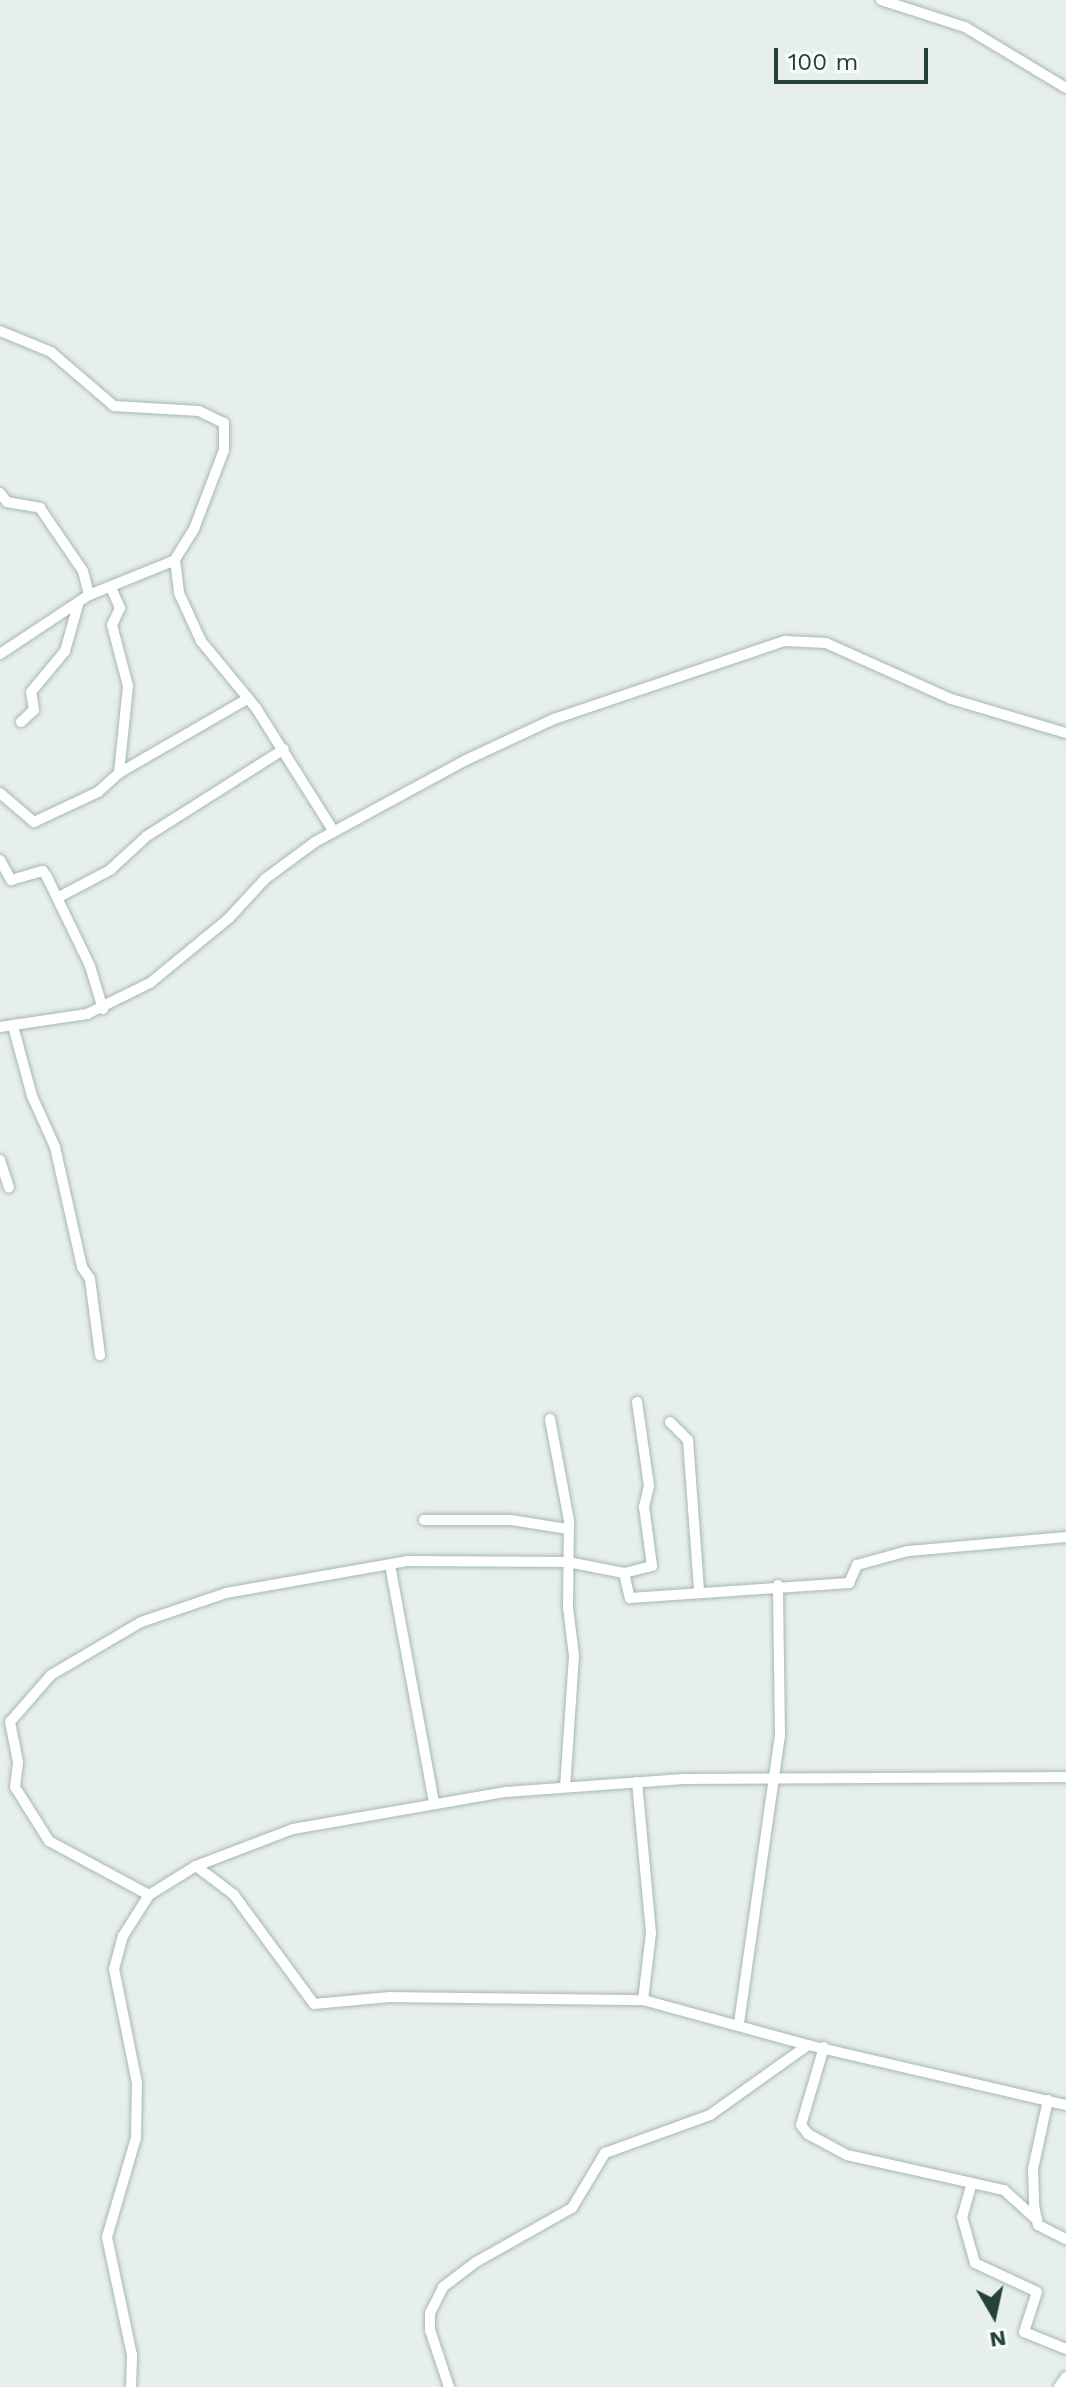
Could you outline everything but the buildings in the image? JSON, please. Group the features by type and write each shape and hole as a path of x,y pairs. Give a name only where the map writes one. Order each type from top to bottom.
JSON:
{"street":[{"path":"881,0 965,27 1066,88"},
{"path":"0,331 51,352 114,406 199,411 224,423 224,450 194,529 175,560 112,590 89,595 0,654"},
{"path":"0,493 7,502 40,508 83,571 89,595"},
{"path":"175,560 179,593 201,641 284,749 334,832"},
{"path":"112,590 120,608 112,625 128,686 119,773"},
{"path":"21,722 34,710 31,692 65,651 78,605"},
{"path":"0,1027 103,1009 150,983 229,918 265,879 334,832 554,719 785,641 826,643 951,699 1066,733"},
{"path":"0,793 34,822 98,792 119,773 247,699"},
{"path":"59,897 110,870 147,836 284,749"},
{"path":"0,860 11,880 43,871 59,897 103,1009"},
{"path":"13,1026 32,1096 55,1147 82,1267 90,1279 100,1355"},
{"path":"0,1160 9,1188"},
{"path":"149,1895 60,1848 28,1810 15,1787 18,1762 10,1722 25,1700 104,1641 193,1602 420,1560 430,1564 568,1562 624,1573 652,1566 644,1507 649,1486 637,1402"},
{"path":"550,1419 568,1529 574,1656 565,1787"},
{"path":"670,1422 688,1440 699,1590"},
{"path":"424,1520 511,1520 568,1529"},
{"path":"624,1573 630,1598 699,1590 849,1583 863,1562 944,1544 1066,1537"},
{"path":"390,1565 434,1803"},
{"path":"739,2023 775,1779 778,1585"},
{"path":"131,2387 132,2355 107,2237 136,2138 137,2083 114,1969 123,1936 149,1895 196,1866 293,1829 434,1803 565,1787 637,1782 1066,1777"},
{"path":"637,1782 651,1933 643,2000"},
{"path":"196,1866 234,1895 314,2004 390,1997 643,2000 739,2023 808,2045 1066,2105"},
{"path":"449,2387 430,2330 430,2313 443,2287 476,2262 572,2208 605,2153 710,2115 808,2045"},
{"path":"824,2047 801,2125 808,2134 847,2155 971,2186 1004,2190 1037,2220 1044,2231 1066,2239"},
{"path":"1037,2220 1033,2169 1048,2100"},
{"path":"971,2186 962,2217 975,2263 1037,2292 1024,2332 1066,2349"},
{"path":"1059,2387 1066,2377"}]}
